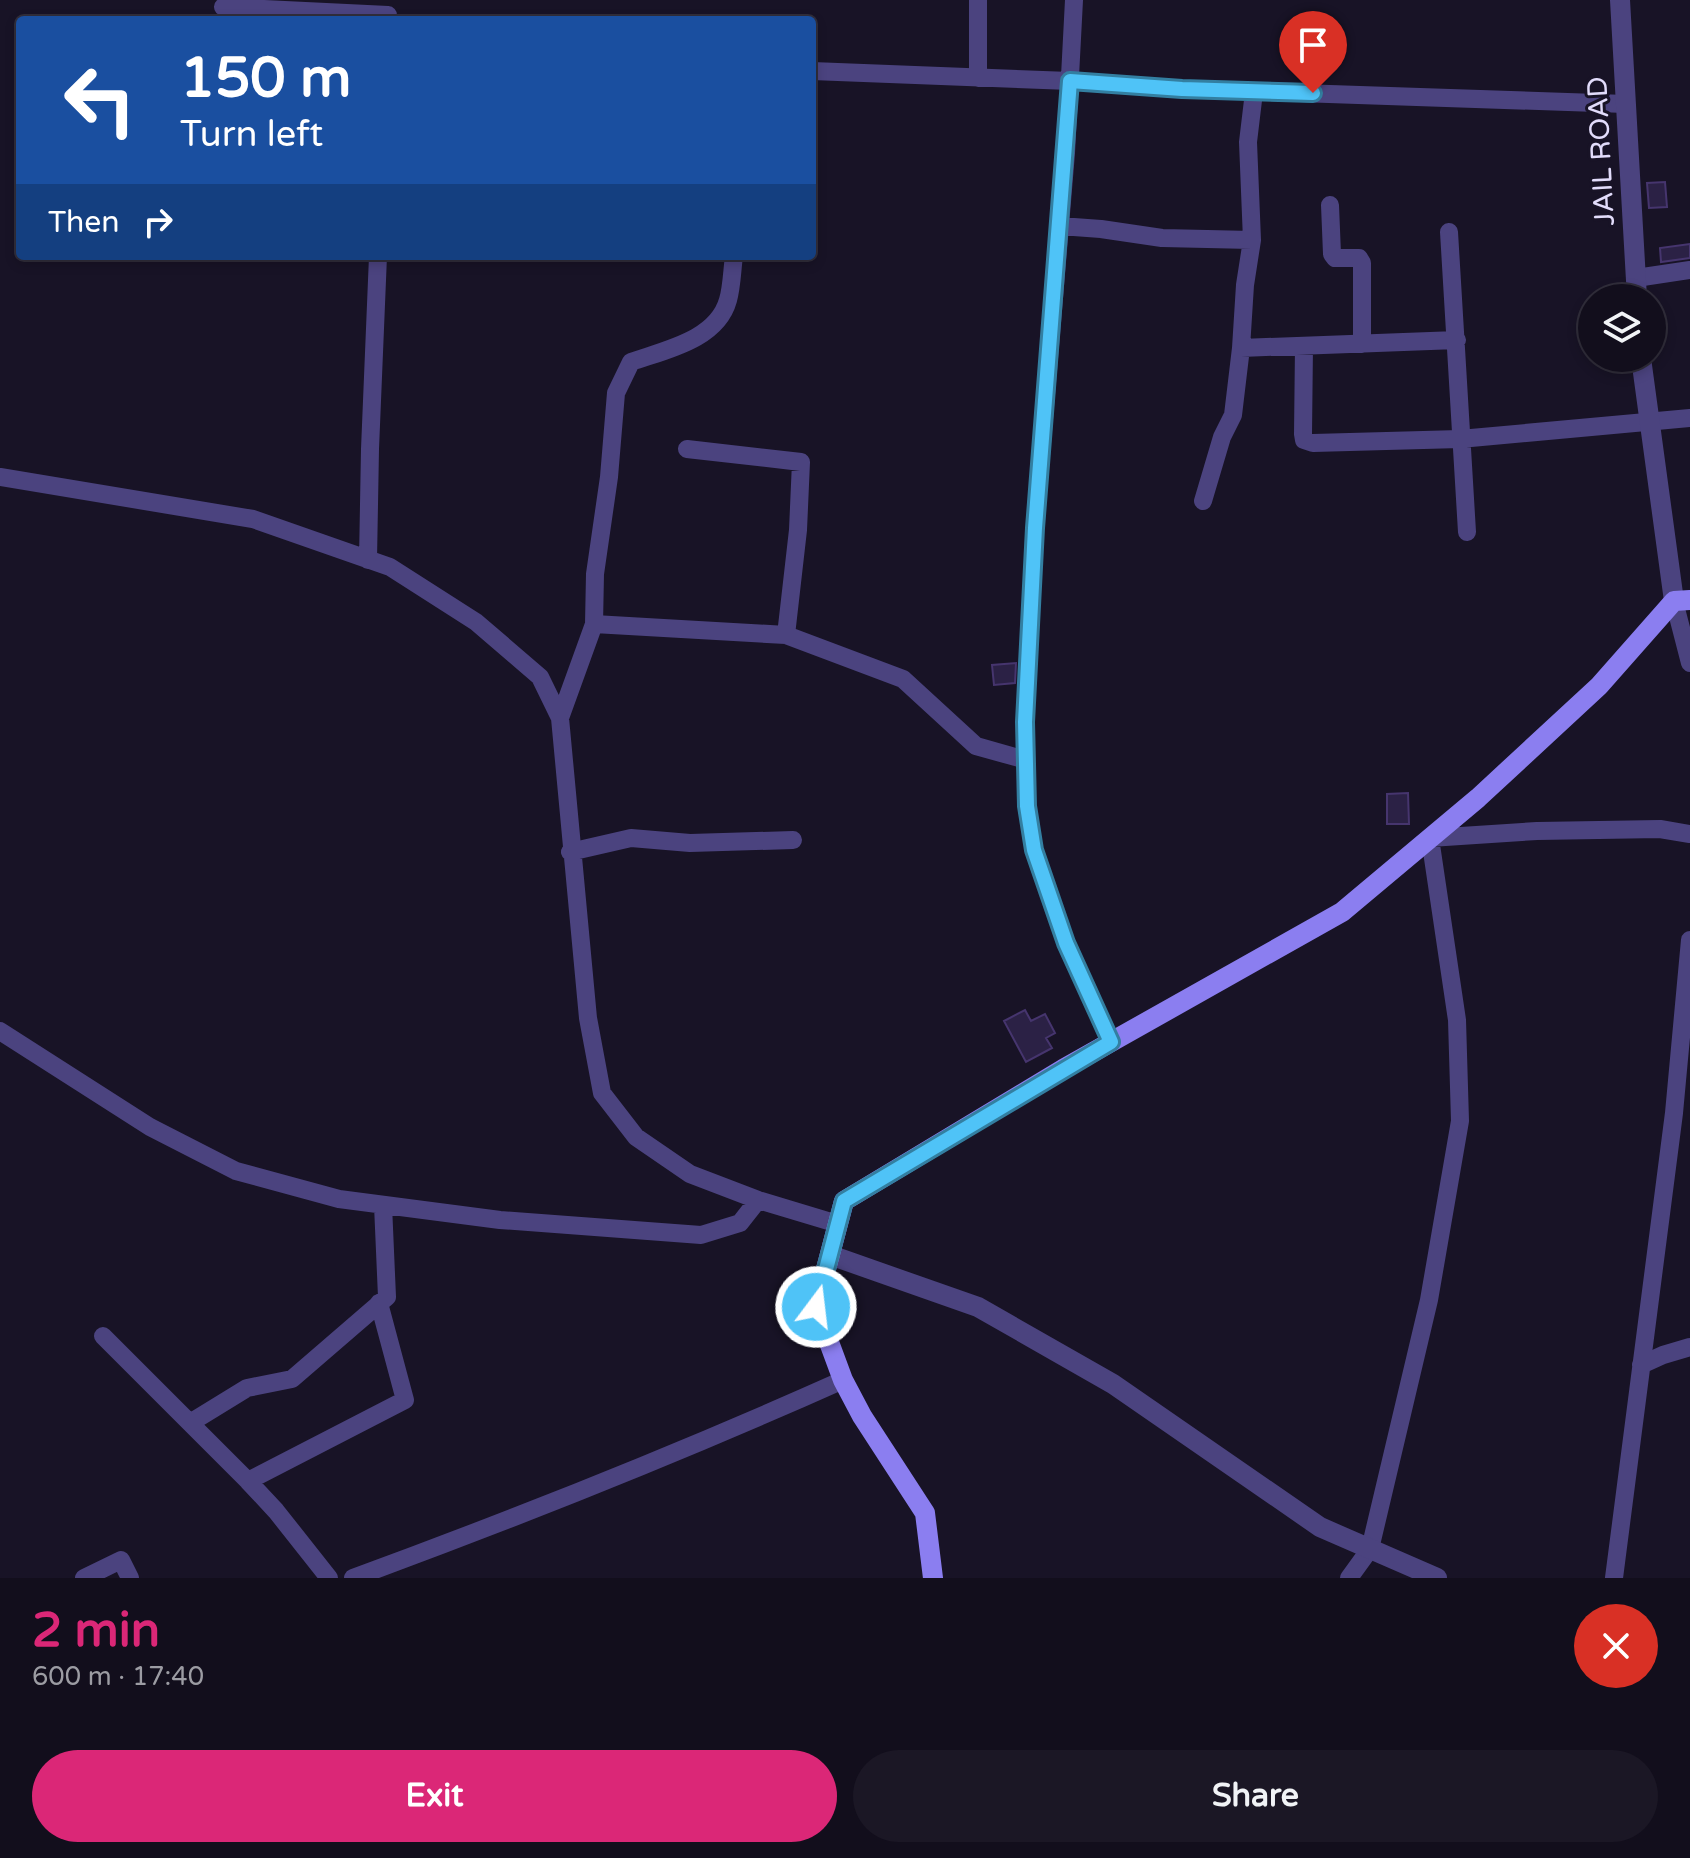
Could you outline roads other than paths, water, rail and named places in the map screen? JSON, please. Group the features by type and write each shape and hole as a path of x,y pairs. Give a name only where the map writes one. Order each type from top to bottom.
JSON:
{"main road":[{"path":"933,1578 925,1513 862,1416 843,1380 816,1307 844,1201 1111,1042 1342,912 1478,798 1599,686 1682,600"}],"street":[{"path":"978,0 978,78"},
{"path":"1074,0 1060,226 1035,528 1025,722 1027,806 1034,850 1066,943 1111,1042"},
{"name":"JAIL ROAD","path":"1620,0 1636,284"},
{"path":"223,7 388,12"},
{"path":"816,71 1254,92 1626,104"},
{"path":"1203,501 1222,437 1233,415 1252,240 1248,142 1254,92"},
{"path":"1330,205 1332,254 1335,258 1359,258 1362,263 1362,344"},
{"path":"1060,226 1162,238 1252,240"},
{"path":"1449,232 1467,532"},
{"path":"368,560 378,260"},
{"path":"560,718 594,624 595,574 609,477 616,393 631,362 679,346 710,329 728,302 733,260"},
{"path":"1648,284 1690,270"},
{"path":"1241,348 1457,340"},
{"path":"1304,346 1304,440 1313,443 1460,439 1690,418"},
{"path":"1643,372 1690,663"},
{"path":"687,449 801,462 798,530 786,635"},
{"path":"0,477 253,519 390,567 476,622 540,677 560,718 570,852 588,1018 602,1093 636,1137 690,1174 758,1200 838,1224"},
{"path":"594,624 786,635 903,679 976,746 1026,760"},
{"path":"1349,1578 1370,1549 1429,1300 1460,1121 1457,1020 1430,838 1537,831 1660,829 1690,834"},
{"path":"570,852 631,838 690,843 793,840"},
{"path":"1614,1578 1641,1365 1682,1114 1690,940"},
{"path":"0,1031 150,1127 236,1171 339,1199 500,1220 701,1235 740,1223 758,1200"},
{"path":"190,1423 247,1388 292,1379 387,1297 383,1205"},
{"path":"830,1255 978,1307 1113,1384 1320,1527 1437,1578"},
{"path":"248,1481 405,1400 379,1303"},
{"path":"103,1336 248,1481 329,1578"},
{"path":"1641,1365 1690,1347"},
{"path":"353,1578 633,1471 843,1380"},
{"path":"84,1578 121,1560 130,1578"}]}
